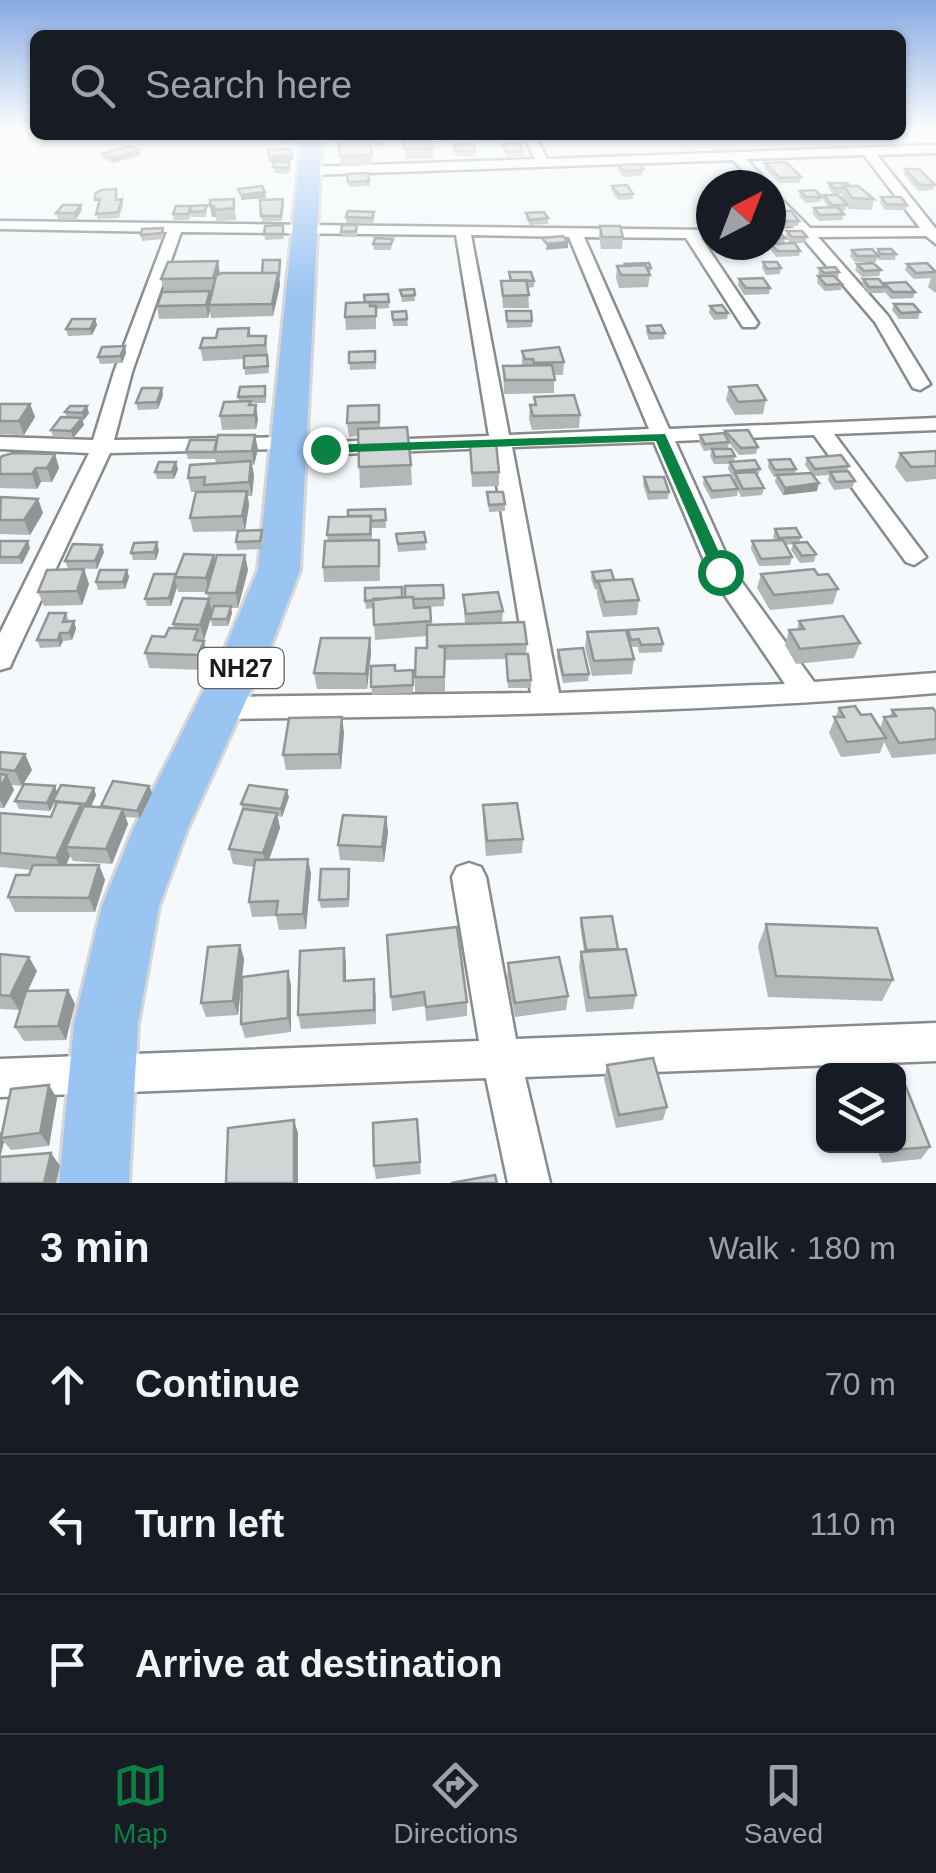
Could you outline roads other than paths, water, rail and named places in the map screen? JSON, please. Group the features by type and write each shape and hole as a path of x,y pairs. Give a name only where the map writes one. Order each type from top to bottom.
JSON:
{"highway":[{"name":"NH27","path":"94,1183 99,1072 116,964 144,870 259,630 280,570 309,184"}],"street":[{"path":"893,184 934,236"},
{"path":"786,209 882,320 920,384"},
{"path":"0,225 696,234"},
{"path":"0,660 102,447 123,372 176,226"},
{"path":"462,233 547,704"},
{"path":"786,233 934,236"},
{"path":"575,234 720,572 808,695"},
{"path":"691,234 749,322"},
{"path":"0,443 290,446 936,424"},
{"path":"820,429 914,556"},
{"path":"222,708 547,704 808,695 936,683"},
{"path":"469,877 501,1058 529,1183"},
{"path":"0,1078 936,1042"}]}
